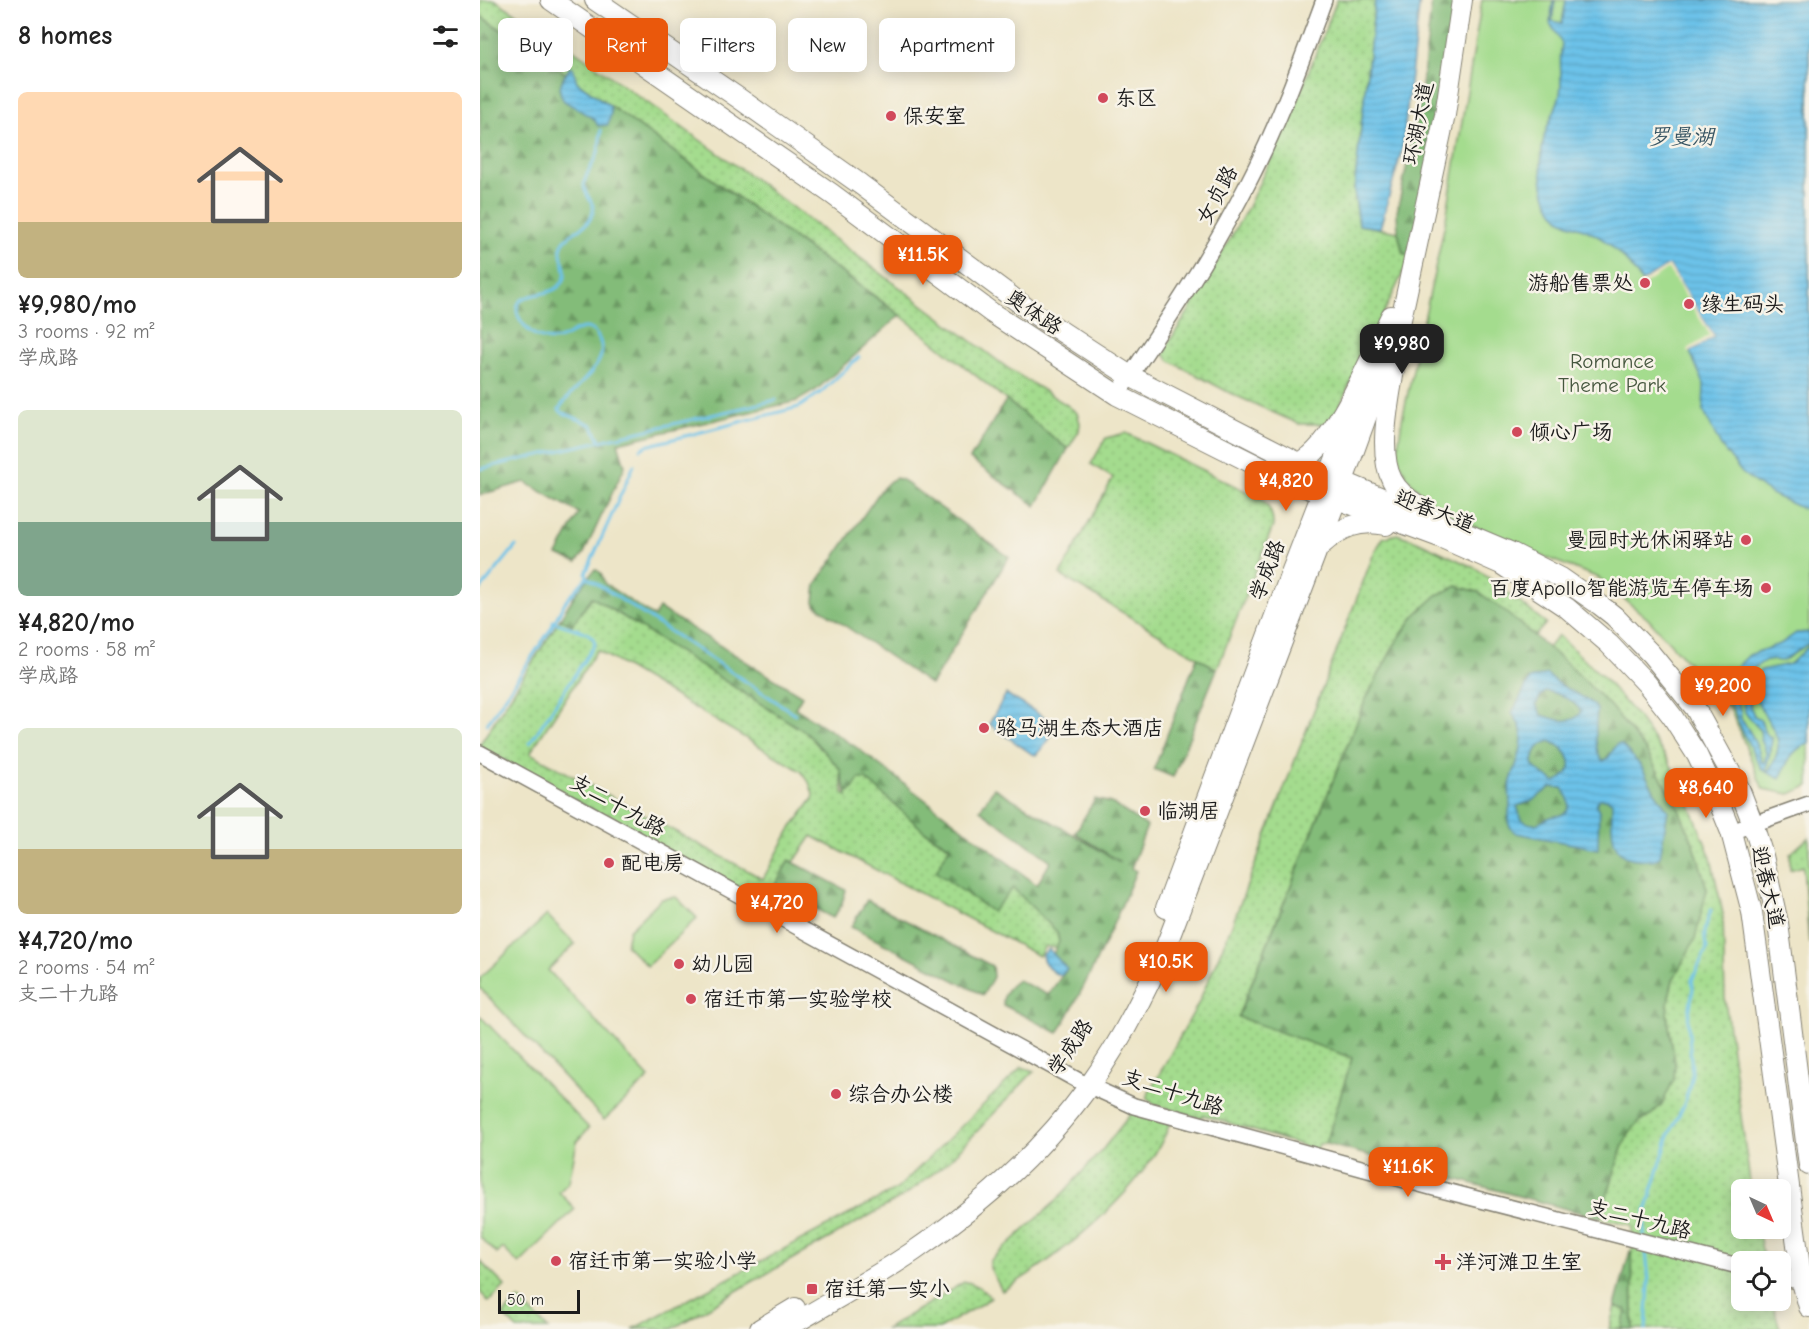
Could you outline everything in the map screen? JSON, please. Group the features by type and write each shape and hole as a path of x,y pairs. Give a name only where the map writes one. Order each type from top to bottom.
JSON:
{"main road":[{"name":"奥体路","path":"551,0 832,194 992,313 1118,395 1286,480 1332,488"},
{"name":"奥体路","path":"595,0 850,177 1036,315 1130,376 1299,463 1332,488"},
{"name":"环湖大道","path":"1415,254 1445,115 1462,0"},
{"name":"学成路","path":"785,1329 912,1252 962,1217 1047,1138 1084,1083 1144,967 1396,320 1415,254"},
{"path":"1299,463 1309,459 1337,425 1396,320"},
{"path":"1396,320 1384,455 1392,481 1407,498 1446,532"},
{"path":"1286,480 1301,496 1307,514 1311,543 1353,524 1374,522 1446,532"},
{"name":"迎春大道","path":"1332,488 1446,532 1512,553 1561,578 1600,604 1651,654 1695,708 1717,744 1739,788 1763,856 1778,922 1809,1165"},
{"name":"迎春大道","path":"1446,532 1501,564 1567,608 1589,626 1647,684 1672,716 1697,755 1716,795 1731,832 1754,924 1802,1282 1809,1307"},
{"path":"1697,755 1717,744"},
{"path":"1754,924 1778,922"},
{"name":"学成路","path":"760,1329 914,1236 952,1209 1003,1165 1084,1083"}],"street":[{"name":"女贞路","path":"1118,395 1196,277 1249,183 1283,107 1324,0"},
{"name":"支二十九路","path":"480,753 1084,1083 1134,1106 1438,1189 1731,1264"},
{"path":"1731,832 1809,804"},
{"path":"1791,1280 1802,1282"}],"green space":[{"path":"480,0 495,0 524,18 498,18 498,28 480,16"},
{"path":"1337,0 1375,0 1354,191 1359,225 1398,232 1403,253 1411,256 1338,409 1327,424 1299,424 1230,393 1170,361 1164,354 1167,345 1248,207 1291,116"},
{"path":"1432,0 1455,0 1438,117 1411,256 1403,253 1398,232 1397,212 1420,103"},
{"name":"Romance Theme Park","path":"1482,0 1809,0 1809,786 1790,794 1763,789 1731,710 1648,619 1599,578 1455,518 1421,493 1409,480 1399,461 1398,446 1402,420 1446,219"},
{"path":"480,16 498,28 498,72 563,72 900,315 816,390 797,401 618,443 625,466 584,553 577,562 557,555 579,513 525,482 480,495"},
{"path":"573,50 585,58 585,72 604,72 749,175 1009,369 1077,413 1080,423 1079,431 1068,449 886,304 563,72 573,72"},
{"path":"1006,400 1068,449 1036,506 970,459"},
{"path":"1126,433 1262,499 1270,511 1273,526 1217,669 1060,575 1113,478 1091,464 1106,438"},
{"path":"896,478 1009,557 931,685 814,602 816,584 881,490"},
{"path":"1397,534 1477,569 1546,623 1535,636 1478,592 1457,586 1395,644 1366,699 1238,1016 1352,1058 1326,1144 1319,1144 1317,1150 1203,1115 1201,1118 1155,1105 1146,1098 1198,1004 1232,925 1374,553 1383,538"},
{"path":"595,569 601,573 605,584 654,617 659,608 802,696 795,708 856,747 1037,885 1051,861 980,810 994,788 1120,862 1075,833 1095,799 1111,803 1147,826 1131,868 1136,871 1118,913 1090,974 1058,1033 1003,1005 1007,990 1018,980 1048,995 1067,969 1053,954 1059,942 1057,932 1013,888 992,912 936,872 950,846 924,831 866,779 859,779 852,790 846,793 840,769 807,733 592,597 572,625 560,619"},
{"path":"1457,586 1478,592 1503,610 1570,666 1611,707 1646,751 1677,805 1694,845 1707,889 1695,939 1673,980 1669,996 1667,1014 1675,1063 1674,1079 1662,1104 1629,1133 1600,1218 1326,1144 1352,1058 1238,1017 1366,699 1395,644 1414,616 1437,595"},
{"path":"591,596 807,733 840,769 843,793 848,797 846,793 852,790 859,778 866,779 924,831 950,847 936,872 1013,887 1057,932 1059,942 1056,948 1045,946 1039,956 812,836 794,862 789,860 774,887 760,904 480,747 560,619 572,625","holes":["597,650 801,771 809,782 814,797 790,830 763,879 530,753"]},
{"path":"1558,635 1604,678 1637,716 1668,760 1688,800 1711,858 1723,914 1725,1000 1750,1179 1731,1179 1731,1239 1760,1239 1762,1251 1731,1251 1731,1311 1775,1311 1780,1329 1633,1329 1632,1225 1600,1218 1629,1133 1639,1122 1650,1116 1675,1063 1667,1014 1669,996 1707,889 1694,845 1677,805 1646,751 1611,707 1548,648"},
{"path":"1197,657 1217,669 1173,777 1154,769"},
{"path":"1809,837 1809,944 1803,866 1790,870 1790,854"},
{"path":"789,860 846,890 841,906 833,918 774,887"},
{"path":"676,897 697,918 647,966 626,945 629,930 661,899"},
{"path":"867,900 992,966 993,977 983,995 851,927"},
{"path":"547,915 575,944 548,970 649,1078 604,1120 480,988 480,978"},
{"path":"480,1016 589,1128 577,1141 569,1182 559,1192 575,1209 519,1264 503,1248 497,1254 480,1237"},
{"path":"1022,1067 1034,1071 949,1161 904,1196 672,1329 633,1329 897,1189"},
{"path":"1132,1112 1170,1123 1159,1147 1142,1172 1122,1196 1075,1240 1002,1291 990,1268 990,1261 1054,1203 1103,1149"},
{"path":"1630,1251 1632,1251 1633,1329 1622,1329 1626,1310 1615,1306"},
{"path":"480,1261 505,1286 489,1302 480,1292"},
{"path":"964,1282 982,1289 991,1298 939,1329 886,1329"},
{"path":"519,1299 548,1329 517,1329 503,1315"},
{"path":"1615,1306 1626,1310 1622,1329 1609,1329"}],"water":[{"path":"1375,0 1420,0 1402,150 1380,228 1359,225 1354,191"},
{"name":"罗曼湖","path":"1566,0 1809,0 1809,510 1771,494 1742,473 1721,446 1703,410 1704,384 1690,352 1714,336 1669,265 1642,282 1611,245 1595,234 1563,221 1551,208 1544,189 1541,157 1544,137 1560,94 1562,44 1550,23 1553,1 1555,1 1552,21 1562,23"},
{"path":"573,68 577,82 610,106 608,125 598,126 594,119 564,101 560,92 567,72 573,72"},
{"path":"1809,632 1809,643 1783,661 1766,660 1748,672 1748,689 1752,692 1750,706 1754,715 1761,721 1765,733 1772,738 1766,770 1769,771 1777,754 1778,744 1776,735 1755,697 1753,687 1755,678 1761,670 1790,664 1809,646 1809,744 1794,753 1780,779 1762,770 1734,710 1718,686 1749,655 1782,643 1796,633","holes":["1737,688 1745,698 1745,712 1760,732 1765,748 1764,763 1751,734 1741,719 1739,706 1730,695"]},
{"path":"1547,674 1593,704 1597,709 1596,745 1603,761 1608,758 1617,744 1621,744 1641,766 1668,810 1660,857 1643,860 1627,857 1620,852 1613,838 1612,802 1607,799 1599,799 1596,804 1599,811 1598,849 1516,833 1512,830 1508,820 1509,788 1522,737 1520,726 1512,713 1530,679","holes":["1546,691 1575,704 1581,711 1578,716 1564,720 1542,715 1536,705","1550,741 1557,745 1570,760 1568,772 1555,782 1533,766 1537,750","1551,787 1562,788 1567,795 1569,807 1561,815 1537,824 1530,824 1521,819 1517,806 1532,801"]},
{"path":"1006,694 1054,723 1051,736 1036,755 989,724"},
{"path":"1049,949 1067,969 1062,975 1052,971 1044,962 1042,955"}],"pier":[{"path":"1669,265 1714,336 1688,353 1688,349 1710,335 1668,269 1644,285 1640,284"}],"waterway":[{"path":"600,440 592,425 561,412 559,409 599,361 602,351 596,333 585,328 559,339 542,338 528,329 520,319 517,308 523,299 557,288 564,279 565,270 561,253 563,243 589,220 593,211 584,186 598,152 601,130"},
{"path":"641,449 799,407 821,392 859,357"},
{"path":"480,469 776,400"},
{"path":"634,465 586,573 587,577 795,714"},
{"path":"480,590 516,546"},
{"path":"487,724 550,630 565,602 587,577"},
{"path":"530,743 595,644 590,635 585,632 553,621"},
{"path":"1644,1236 1645,1215 1669,1135 1684,1105 1689,1088 1692,1073 1688,1020 1692,980 1707,949 1705,934 1711,910"},
{"path":"1646,1251 1649,1282 1646,1329"}],"place":[{"name":"东区","path":"1103,98"},
{"name":"保安室","path":"891,116"},
{"name":"游船售票处","path":"1645,283"},
{"name":"缘生码头","path":"1689,304"},
{"name":"倾心广场","path":"1517,432"},
{"name":"曼园时光休闲驿站","path":"1746,540"},
{"name":"百度Apollo智能游览车停车场","path":"1766,588"},
{"name":"骆马湖生态大酒店","path":"984,728"},
{"name":"临湖居","path":"1145,811"},
{"name":"配电房","path":"609,863"},
{"name":"幼儿园","path":"679,964"},
{"name":"宿迁市第一实验学校","path":"691,999"},
{"name":"综合办公楼","path":"836,1094"},
{"name":"宿迁市第一实验小学","path":"556,1261"},
{"name":"洋河滩卫生室","path":"1443,1262"},
{"name":"宿迁第一实小","path":"812,1289"}]}
